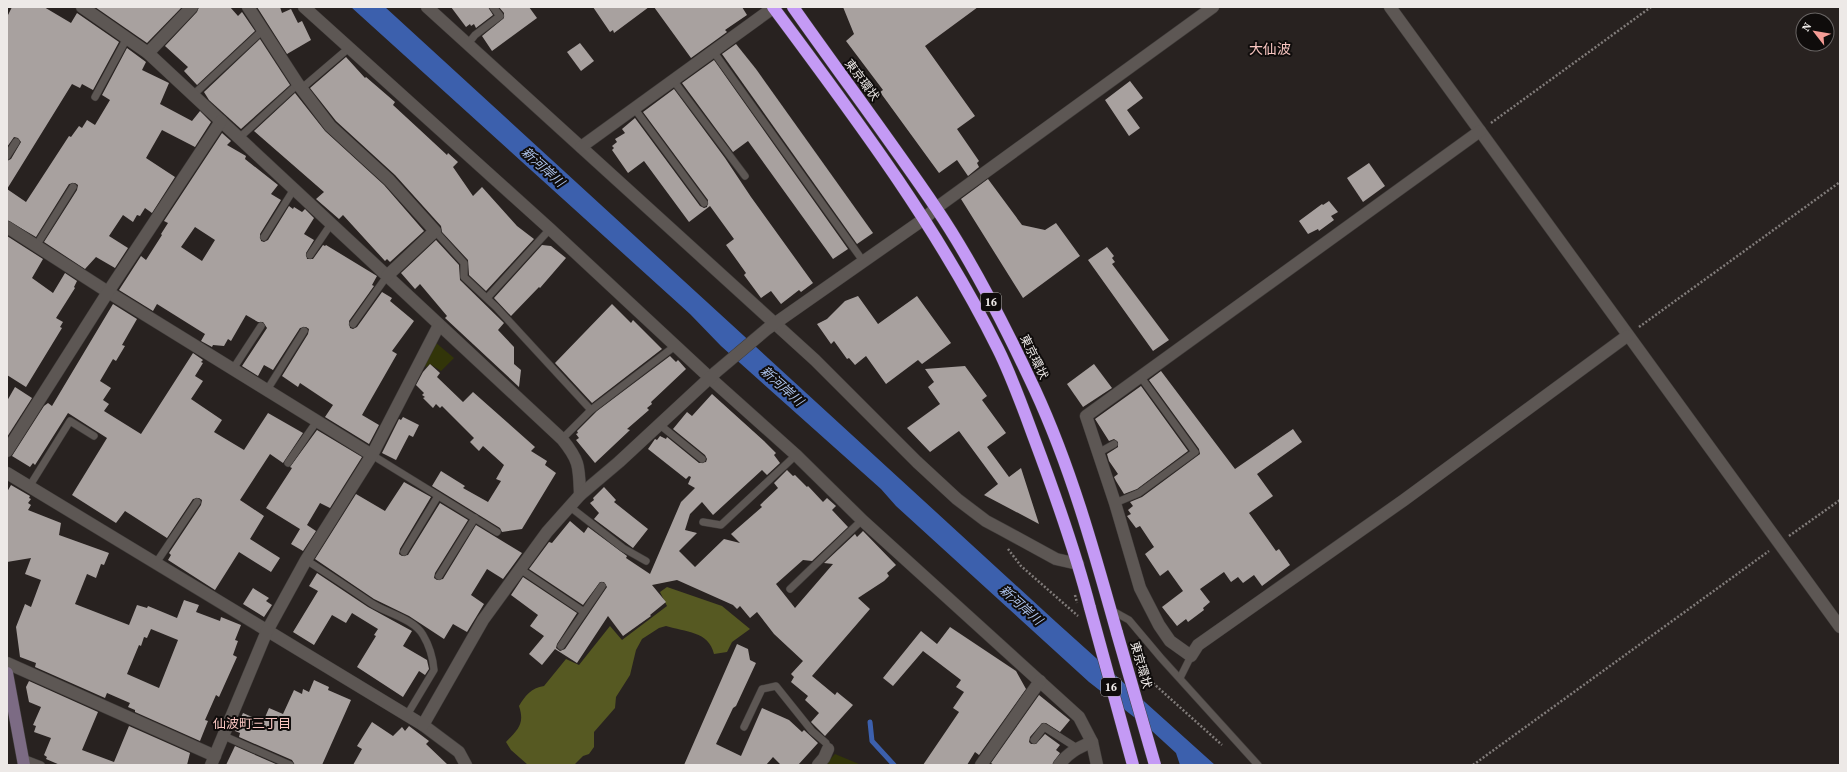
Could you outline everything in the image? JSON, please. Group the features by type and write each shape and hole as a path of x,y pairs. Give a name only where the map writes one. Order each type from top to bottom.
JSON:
{"highway":[{"name":"16","path":"773,7 858,123 924,219 947,256 999,349 1051,484 1078,564 1133,765"},
{"name":"東京環状","path":"793,7 936,208 988,297 1036,391 1072,478 1155,765"}],"street":[{"path":"82,7 148,52 562,439 574,453 579,467 580,494"},
{"path":"148,52 192,7"},
{"path":"248,7 300,86 330,126 389,180 436,231 387,276"},
{"path":"304,7 550,229 675,346 713,375 862,520 1079,717 1092,742 1097,765"},
{"path":"427,7 581,147 958,499 986,521 1056,559 1078,564"},
{"path":"581,147 773,7"},
{"path":"423,725 483,620 520,569 580,494 713,375 771,326 924,219 936,208 1213,7"},
{"path":"1390,7 1627,336 1840,627"},
{"path":"7,451 108,292 221,121"},
{"path":"1480,131 1086,416 1115,503 1140,588 1159,625 1170,641 1191,656 1198,645 1404,500 1627,336"},
{"path":"7,227 108,292 372,455"},
{"path":"7,663 213,760 267,632 306,560 372,455 439,325"},
{"path":"7,473 267,632 423,725 459,752 466,765"},
{"path":"7,673 24,761"},
{"path":"981,765 1040,681"},
{"path":"1059,765 1067,754 1092,742"},
{"path":"818,765 824,758 828,749"}],"lane":[{"path":"467,44 475,35 500,16 493,7"},
{"path":"193,95 263,30"},
{"path":"95,98 127,38"},
{"path":"239,138 300,86 350,47"},
{"path":"712,52 863,261"},
{"path":"673,80 746,176"},
{"path":"634,108 704,203"},
{"path":"7,156 16,142"},
{"path":"36,246 73,187"},
{"path":"264,237 294,189"},
{"path":"310,255 331,224"},
{"path":"487,298 550,229"},
{"path":"436,231 464,263 464,277 487,298 591,410"},
{"path":"353,324 387,276"},
{"path":"233,369 261,326"},
{"path":"267,390 304,331"},
{"path":"562,439 591,410 675,346"},
{"path":"1115,503 1139,493 1195,452 1140,376"},
{"path":"29,487 70,421 94,436"},
{"path":"288,463 317,421"},
{"path":"660,424 702,459"},
{"path":"1098,453 1114,444"},
{"path":"372,455 497,532"},
{"path":"703,522 721,525 796,455"},
{"path":"404,552 438,496"},
{"path":"156,563 197,502"},
{"path":"569,506 623,548 646,561"},
{"path":"439,576 475,518"},
{"path":"790,589 862,520"},
{"path":"306,560 355,590 371,603 403,619 422,634 433,663 434,670 407,715"},
{"path":"520,569 584,612"},
{"path":"561,646 602,586"},
{"path":"1111,610 1129,620 1258,765"},
{"path":"1180,678 1191,656"},
{"path":"744,727 762,689 776,686 812,731 826,743 828,749"},
{"path":"1034,740 1044,727 1077,748"},
{"path":"224,736 290,765"},
{"path":"24,761 41,765"}],"path":[{"path":"1480,131 1651,7"},
{"path":"1627,336 1840,182"},
{"path":"1473,765 1840,500"},
{"path":"1006,548 1021,566 1079,618"},
{"path":"1143,674 1227,749 1244,750"}],"green space":[{"path":"435,342 454,358 441,371 430,364 426,367 423,363"},
{"path":"667,587 722,606 750,629 732,642 727,652 714,654 711,646 702,637 688,631 666,626 659,628 642,639 636,650 630,675 616,697 615,708 594,732 594,747 589,754 583,756 574,765 528,765 511,750 506,742 517,730 521,722 521,712 519,706 524,699 535,689 544,686 566,659 579,665 610,626 622,640 667,606 660,592"},
{"path":"835,754 859,764 859,765 825,765"}],"water":[{"name":"新河岸川","path":"351,7 385,7 1056,622 1215,765 1180,765 1176,753 1152,731 1089,682 896,506 881,489 721,346 690,314"}],"building":[{"path":"12,7 44,7 71,23 77,13 119,42 93,90 82,84 80,88 72,84 7,189 7,161 11,159 21,142 18,138 14,137 7,147 7,17"},
{"path":"95,7 182,7 147,43"},
{"path":"199,7 230,7 238,16 242,12 255,31 197,85 184,71 188,67 165,46 197,12"},
{"path":"257,7 280,7 282,13 291,9 298,23 302,21 311,40 287,54"},
{"path":"451,7 488,7 493,15 476,28 474,24 471,26 470,24 466,27"},
{"path":"499,7 529,7 537,18 492,51 482,36 504,18 504,13"},
{"path":"593,7 649,7 614,33 613,30 610,32"},
{"path":"654,7 742,7 747,15 725,30 727,32 691,58"},
{"path":"843,7 978,7 925,46 975,116 957,129 979,161 977,163 979,167 968,176 957,160 939,173 880,92 883,90 846,41 854,34"},
{"path":"260,39 290,85 241,129 209,100 204,92"},
{"path":"580,43 594,61 581,71 567,52"},
{"path":"736,44 756,69 873,233 857,244 722,54"},
{"path":"127,48 146,62 142,70 169,83 160,104 192,121 200,111 211,122 195,147 162,130 146,158 175,177 152,213 145,208 140,216 137,215 133,222 123,215 109,236 128,248 115,268 96,257 85,269 44,242 77,190 78,185 75,183 69,184 36,237 7,220 7,189 26,202 69,136 71,137 79,126 82,128 87,120 95,125 110,100 102,95"},
{"path":"346,57 365,78 366,77 395,102 393,105 447,155 448,153 458,162 453,167 473,196 482,187 517,226 534,239 486,291 469,275 468,260 442,232 441,226 395,175 336,121 310,88"},
{"path":"714,60 848,249 833,259 748,141 733,152 682,83"},
{"path":"1130,81 1143,98 1127,110 1140,128 1129,136 1105,100"},
{"path":"674,89 725,158 813,283 801,292 799,290 781,304 771,291 761,298 744,275 746,273 726,245 734,239 710,206 689,222 644,161 628,173 612,150 614,148 612,146 617,142 615,139 625,133 622,129 635,118 700,206 704,208 707,207 708,200 643,112"},
{"path":"295,93 325,131 384,185 424,231 390,262 387,259 385,261 343,215 339,219 316,199 324,192 254,131"},
{"path":"222,133 231,141 227,145 246,156 245,159 278,185 271,194 281,200 260,234 261,241 264,242 268,240 289,206 302,212 305,209 314,218 304,234 314,240 306,253 307,259 313,259 323,245 326,245 377,276 372,285 374,286 349,321 350,328 353,329 357,327 382,292 392,298 390,301 414,321 392,351 397,354 362,415 379,425 369,444 325,417 333,405 300,383 298,387 282,376 308,334 309,329 306,327 300,328 273,370 264,365 258,376 242,366 267,328 263,322 258,322 246,315 231,341 228,339 224,346 213,345 212,347 201,341 205,334 157,304 153,311 119,290 141,256 146,260 168,223 164,221","holes":["195,227 215,240 202,261 181,247"]},
{"path":"1369,163 1385,186 1363,202 1347,178"},
{"path":"988,179 1022,225 1045,230 1056,223 1080,256 1023,298 961,199"},
{"path":"1329,201 1338,212 1331,216 1334,220 1319,231 1318,229 1308,234 1299,221 1322,204 1323,205"},
{"path":"7,236 43,259 32,278 53,293 65,273 77,281 74,287 75,288 56,318 63,322 60,327 62,328 26,387 7,375"},
{"path":"436,240 459,265 460,280 504,323 498,330 514,347 514,364 521,370 519,387 445,318 447,316 420,284 415,289 401,273"},
{"path":"542,245 551,246 566,258 540,288 539,287 511,316 494,298"},
{"path":"1107,247 1114,256 1112,258 1115,262 1112,264 1169,340 1153,351 1088,260"},
{"path":"858,296 878,324 917,296 951,343 922,364 918,360 886,384 866,356 855,365 849,358 847,359 834,341 831,344 817,324 827,319 845,301"},
{"path":"113,304 137,319 122,345 125,346 116,361 113,359 100,381 111,388 103,400 109,404 104,411 141,434 193,353 203,360 201,362 203,363 195,376 203,381 191,399 222,420 214,432 244,450 268,413 303,433 283,463 270,454 240,500 264,516 250,539 280,558 271,572 239,552 215,590 168,560 171,555 169,553 201,505 202,500 199,498 193,499 167,538 125,511 116,523 72,495 107,438 68,413 35,465 33,463 30,467 12,456 44,406 48,403 52,406"},
{"path":"612,304 631,323 633,320 662,349 592,403 555,363"},
{"path":"670,356 676,362 678,360 686,369 651,402 652,404 647,408 649,410 627,429 630,430 595,463 576,440 579,438 576,434 578,433 577,431 597,411"},
{"path":"430,364 440,373 437,377 463,402 473,392 535,447 531,451 547,461 545,465 556,473 522,529 502,532 500,528 432,486 441,471 465,486 463,488 488,502 501,481 496,479 504,465 483,446 479,451 470,442 474,438 442,406 440,408 436,404 433,408 423,398 425,397 422,395 424,393 416,385 423,372"},
{"path":"1094,364 1112,388 1083,407 1067,384"},
{"path":"965,366 987,396 982,400 1006,433 987,447 1009,477 1021,468 1039,524 984,495 998,484 959,431 930,452 907,428 940,404 928,387 934,382 925,369"},
{"path":"1161,371 1235,469 1293,429 1302,442 1257,474 1273,496 1249,513 1276,551 1279,549 1290,565 1262,586 1254,575 1243,583 1238,577 1231,582 1224,572 1200,589 1210,602 1203,608 1204,610 1188,622 1186,619 1177,626 1162,607 1183,591 1168,570 1160,576 1145,554 1154,547 1140,526 1136,528 1127,516 1131,514 1128,510 1133,506 1130,502 1142,497 1200,454 1199,449 1149,380"},
{"path":"1141,386 1188,451 1137,489 1124,494 1114,477 1118,474 1109,461 1107,454 1118,447 1118,442 1114,439 1109,441 1095,419"},
{"path":"15,387 32,398 7,437 7,401"},
{"path":"712,394 776,453 774,455 780,463 767,475 762,470 713,515 702,502 690,514 685,530 697,533 679,551 695,567 724,539 740,543 731,534 762,507 760,505 778,488 774,483 787,470 793,476 795,475 807,487 808,486 823,502 827,498 836,506 832,510 848,527 812,561 803,560 776,584 795,608 833,564 824,563 855,534 857,537 863,531 896,565 887,573 889,576 884,581 858,598 870,609 812,676 835,695 837,692 853,705 825,736 811,722 819,713 805,700 808,696 791,682 794,677 791,674 803,661 774,634 757,612 750,618 740,606 737,609 733,605 677,580 652,585 666,602 650,615 651,616 623,636 608,616 577,663 555,649 542,665 529,654 544,636 530,626 538,615 511,595 523,577 577,613 557,644 556,648 560,651 565,649 607,587 604,582 600,582 583,605 529,569 549,542 552,543 570,521 584,533 588,527 627,556 626,558 650,574 681,502 695,488 688,484 691,477 689,476 686,479 648,449 655,439 657,440 660,436 666,439 667,437 699,463 706,462 707,459 705,455 673,429 687,412 692,416"},
{"path":"403,417 419,425 413,437 409,435 396,460 382,453 399,419 401,420"},
{"path":"317,430 362,457 330,508 320,503 307,525 316,531 303,551 291,544 300,529 266,508 292,468 290,467"},
{"path":"404,482 431,497 400,549 399,554 402,556 408,555 440,503 468,520 435,573 434,578 437,580 443,579 476,525 522,553 503,579 487,569 471,595 484,604 467,632 453,624 444,639 409,616 374,599 315,559 356,494 385,511"},
{"path":"11,485 30,496 29,498 31,499 28,503 31,505 28,510 61,523 59,535 109,553 104,565 101,564 96,578 87,574 75,604 129,625 137,605 147,608 148,606 177,618 184,600 199,605 196,612 220,621 221,617 241,625 235,640 238,641 233,655 237,657 219,697 216,695 205,720 208,721 200,741 135,712 135,710 128,707 130,703 107,693 105,698 35,667 36,663 20,657 16,627 25,604 31,607 41,580 25,574 31,558 7,562 7,492","holes":["151,629 178,640 159,688 127,674 139,645 141,646 144,637 147,638"]},
{"path":"604,487 616,500 614,502 648,529 633,548 594,519 599,513 590,503"},
{"path":"317,573 368,607 412,631 403,646 427,660 429,669 425,675 419,671 403,697 357,667 376,636 374,635 378,629 352,613 346,623 332,615 314,645 293,632 318,591 309,586"},
{"path":"253,588 269,598 266,601 272,605 264,617 243,604"},
{"path":"950,627 1016,671 1026,689 979,755 975,752 967,765 923,765 959,712 953,708 964,692 956,687 961,680 923,651 893,686 883,678 921,631 937,644"},
{"path":"737,644 748,649 750,660 756,663 716,744 741,756 762,708 789,720 802,732 804,730 818,743 798,765 781,765 773,757 766,765 684,765"},
{"path":"314,680 329,687 328,690 351,700 322,765 295,765 292,760 239,737 240,733 235,731 243,713 263,722 269,708 283,714 294,690 302,694 303,689 309,692"},
{"path":"29,681 98,712 82,750 114,762 129,726 190,753 187,765 60,765 46,759 47,757 44,755 51,738 34,732 36,726 33,725 41,707 29,702 26,687"},
{"path":"1039,695 1070,720 1060,732 1046,723 1042,723 1030,737 1029,742 1031,744 1036,744 1045,734 1060,745 1056,750 1060,753 1052,765 994,765 991,763"},
{"path":"372,722 393,736 402,727 405,731 409,726 429,741 426,744 448,765 353,765 362,749 357,746"},
{"path":"235,746 278,765 226,765"}],"waterway":[{"path":"870,722 872,741 894,765"}],"district":[{"name":"大仙波","path":"1270,49"},
{"name":"仙波町三丁目","path":"252,723"}]}
